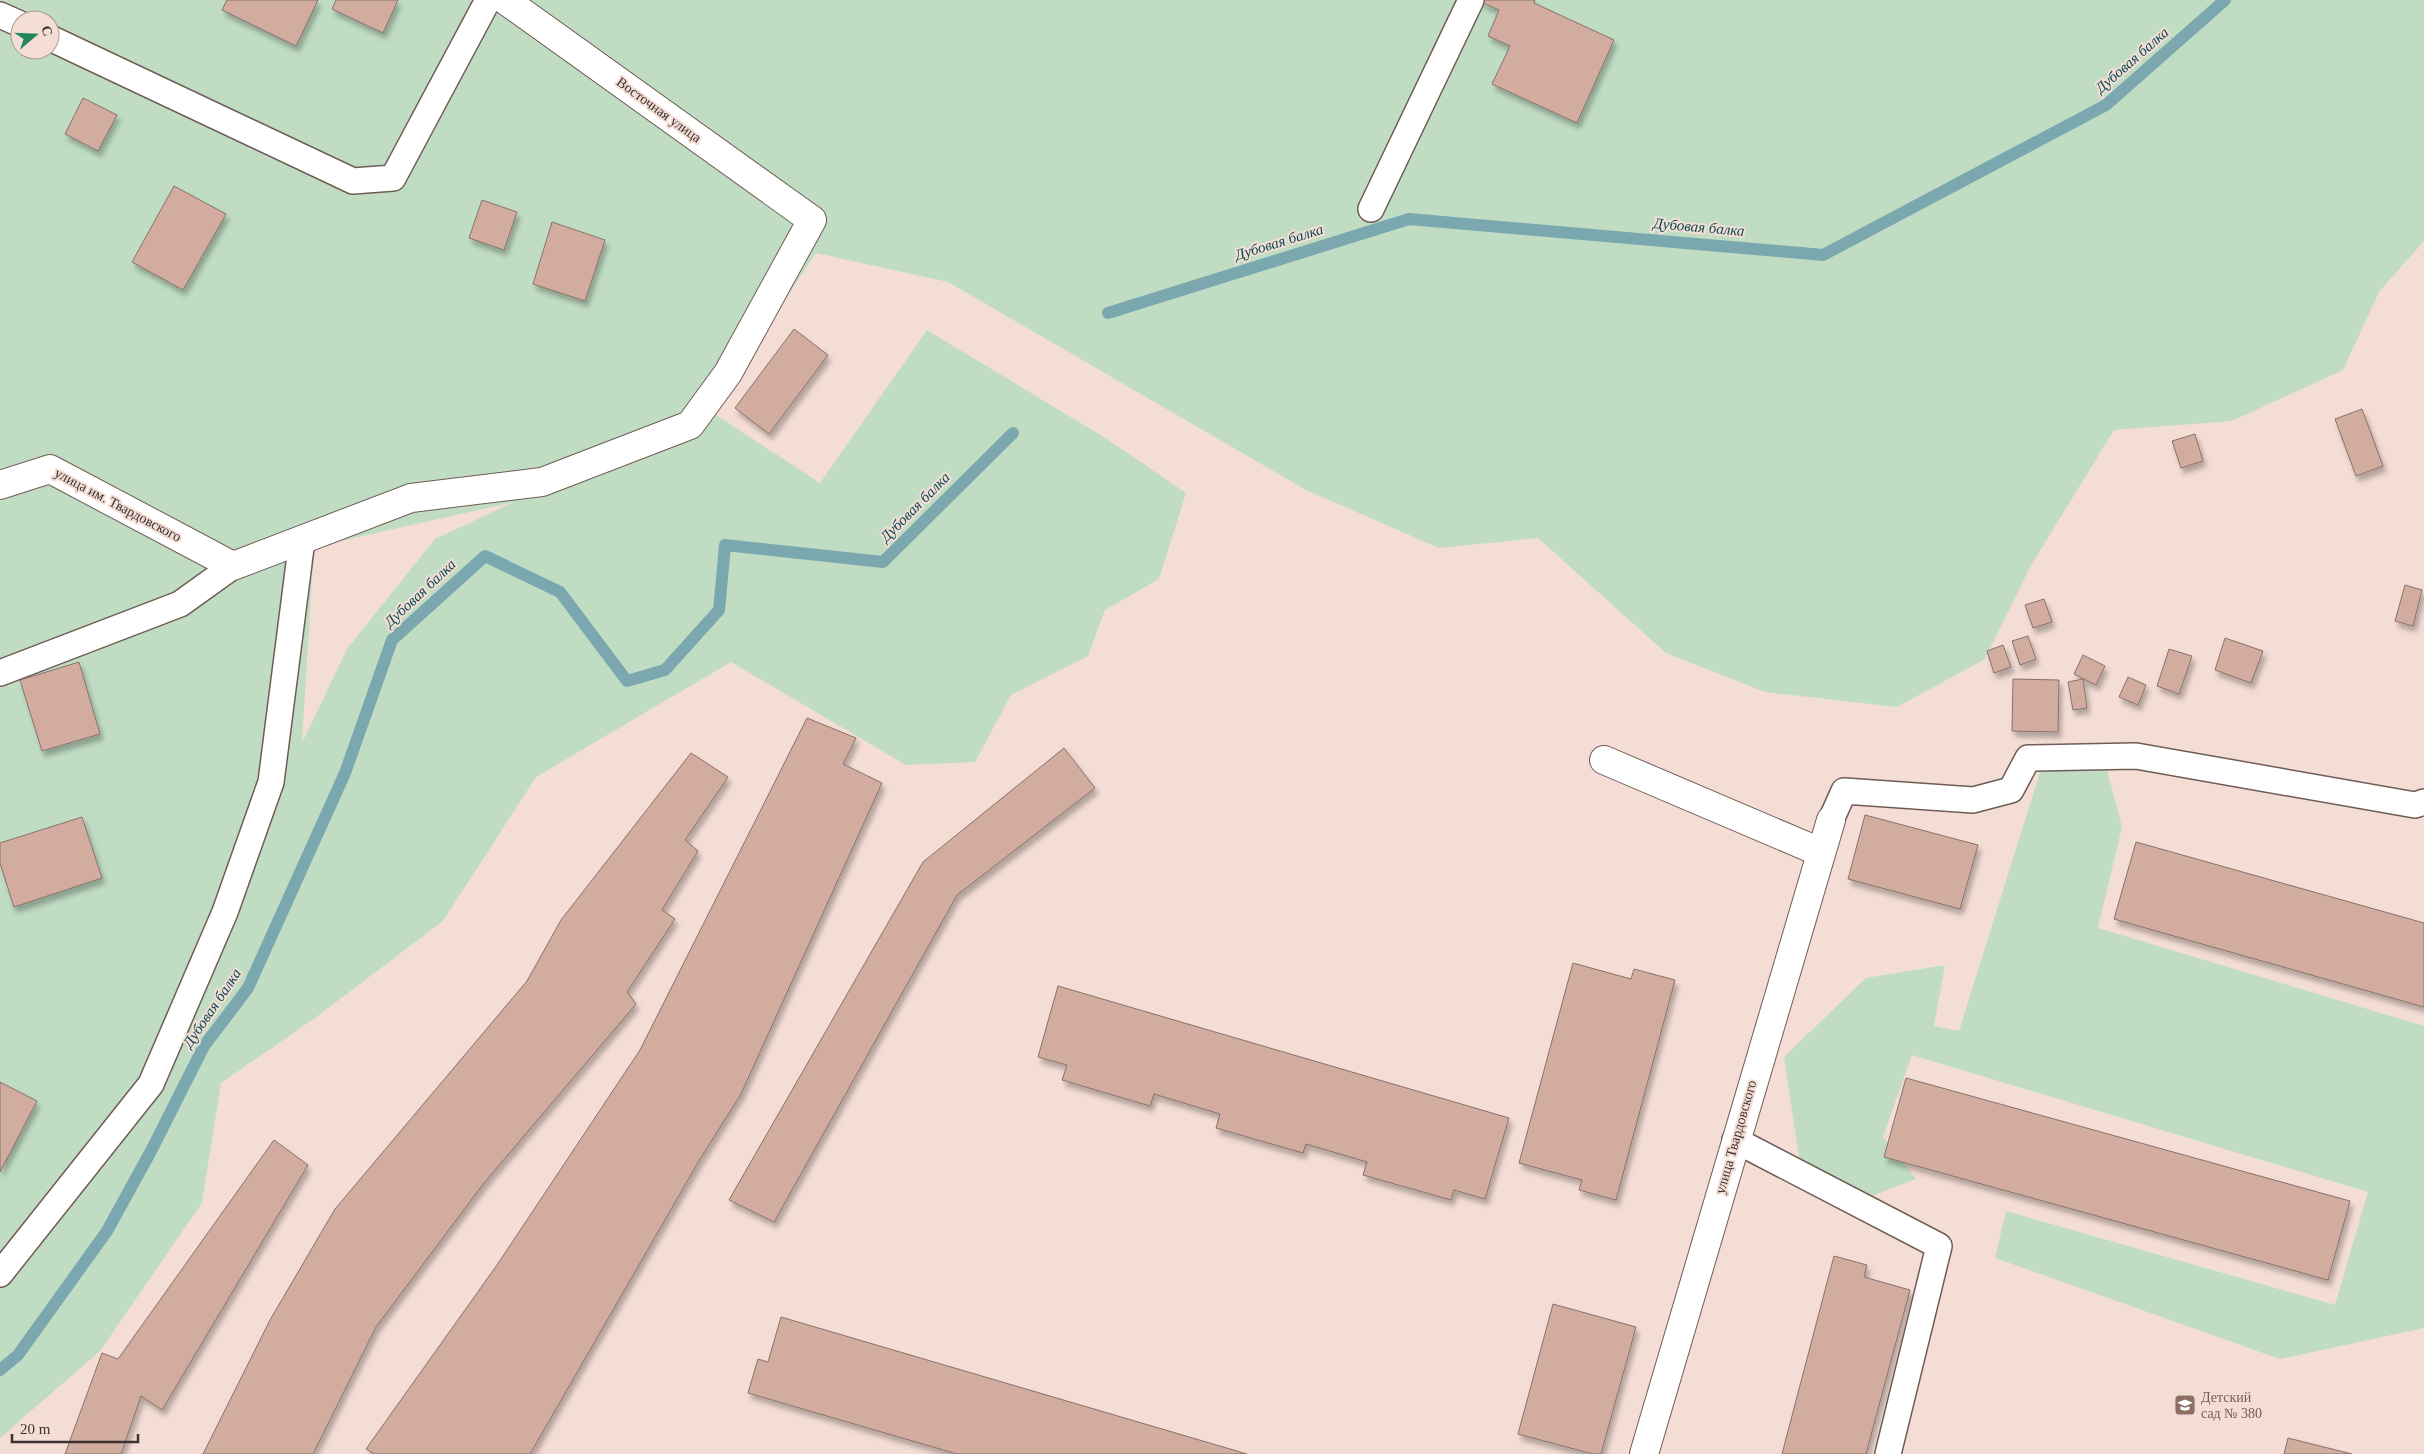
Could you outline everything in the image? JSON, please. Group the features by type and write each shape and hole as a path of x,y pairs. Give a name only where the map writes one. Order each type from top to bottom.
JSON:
{"street":[{"name":"Восточная улица","path":"302,540 411,498 542,482 690,425 728,373 812,220 506,0"},
{"name":"улица им. Твардовского","path":"0,485 50,469 233,566"},
{"path":"233,566 302,540"},
{"path":"1604,760 1820,852"},
{"name":"улица Твардовского","path":"1644,1454 1735,1140 1831,820"}],"lane":[{"path":"60,43 353,181 393,178 488,0"},
{"path":"1371,209 1471,0"},
{"path":"0,1274 151,1084 225,912 271,782 302,540"},
{"path":"0,673 180,604 233,566"},
{"path":"1831,820 1844,791 1974,800 2011,790 2028,758 2136,756 2415,805 2424,802"},
{"path":"1735,1140 1939,1246 1888,1454"}],"green space":[{"path":"0,0 2424,0 2424,241 2379,292 2343,370 2232,421 2114,430 2030,567 1985,659 1897,707 1765,692 1666,653 1538,538 1439,548 1306,490 948,282 816,253 710,411 820,483 927,330 1107,439 1186,493 1159,579 1105,610 1088,656 1011,695 975,762 906,765 731,662 536,777 443,921 315,1018 221,1083 202,1203 100,1351 0,1438","holes":["514,502 435,539 347,649 302,743 314,547"]},
{"path":"2105,762 2122,827 2098,928 2424,1026 2424,1328 2280,1359 1995,1258 2006,1211 2335,1305 2368,1192 1912,1055 1883,1137 1916,1179 1861,1200 1802,1177 1784,1057 1866,978 1945,965 1934,1026 1959,1031 2040,772"}],"building":[{"path":"227,0 318,0 296,46 222,10"},
{"path":"336,0 398,0 383,33 332,9"},
{"path":"1476,0 1535,0 1534,3 1614,40 1577,123 1492,84 1510,46 1488,36 1499,10"},
{"path":"83,98 117,115 98,151 65,134"},
{"path":"174,186 226,214 183,290 132,262"},
{"path":"482,200 517,212 504,250 469,238"},
{"path":"552,222 605,240 585,301 533,284"},
{"path":"794,329 828,355 769,434 735,408"},
{"path":"2362,409 2383,466 2356,476 2335,419"},
{"path":"2195,434 2203,461 2181,468 2172,441"},
{"path":"2405,585 2422,590 2413,626 2395,621"},
{"path":"2044,599 2052,622 2033,628 2025,605"},
{"path":"2028,636 2036,659 2020,665 2012,641"},
{"path":"2225,638 2263,651 2251,683 2215,670"},
{"path":"2003,645 2011,667 1994,673 1987,651"},
{"path":"2169,649 2192,656 2179,694 2157,686"},
{"path":"2083,655 2105,666 2096,685 2074,674"},
{"path":"79,662 100,734 42,751 20,680"},
{"path":"2128,677 2146,685 2138,705 2119,697"},
{"path":"2013,679 2059,680 2058,732 2012,731"},
{"path":"2083,679 2087,708 2073,710 2068,682"},
{"path":"807,718 856,738 843,764 882,783 741,1094 700,1159 530,1454 374,1454 366,1449 497,1265 640,1050"},
{"path":"1064,748 1095,788 957,895 774,1222 729,1200 923,862"},
{"path":"691,753 728,777 685,840 698,851 662,910 675,919 627,992 636,1004 484,1183 376,1327 313,1454 203,1454 270,1320 335,1209 527,981 561,920"},
{"path":"1865,815 1978,845 1960,909 1848,879"},
{"path":"82,817 102,878 14,907 0,863 0,843"},
{"path":"2136,842 2424,923 2424,1007 2114,919"},
{"path":"1573,963 1631,979 1634,969 1675,980 1616,1200 1579,1190 1582,1180 1519,1163"},
{"path":"1058,986 1509,1118 1485,1199 1454,1190 1451,1200 1363,1175 1367,1162 1306,1144 1303,1153 1216,1128 1220,1114 1154,1094 1150,1106 1062,1080 1067,1065 1038,1057"},
{"path":"1906,1078 2350,1201 2328,1280 1884,1157"},
{"path":"0,1082 37,1101 0,1172"},
{"path":"274,1140 308,1165 162,1410 141,1396 121,1454 65,1454 102,1353 118,1359"},
{"path":"1834,1256 1867,1265 1864,1277 1910,1290 1866,1454 1782,1454"},
{"path":"1553,1304 1636,1327 1601,1454 1593,1454 1518,1434"},
{"path":"781,1317 1247,1454 957,1454 748,1393 758,1359 768,1362"},
{"name":"Детский сад № 380","path":"2288,1438 2352,1454 2284,1454"}],"waterway":[{"name":"Дубовая балка","path":"1108,313 1409,219 1823,255 2106,105 2225,0"},
{"name":"Дубовая балка","path":"0,1370 18,1355 107,1231 151,1151 204,1046 248,988 345,773 392,640 485,556 560,592 627,681 665,670 719,610 725,545 883,562 1013,433"}],"place":[{"name":"Детский сад № 380","path":"2185,1405"}]}
